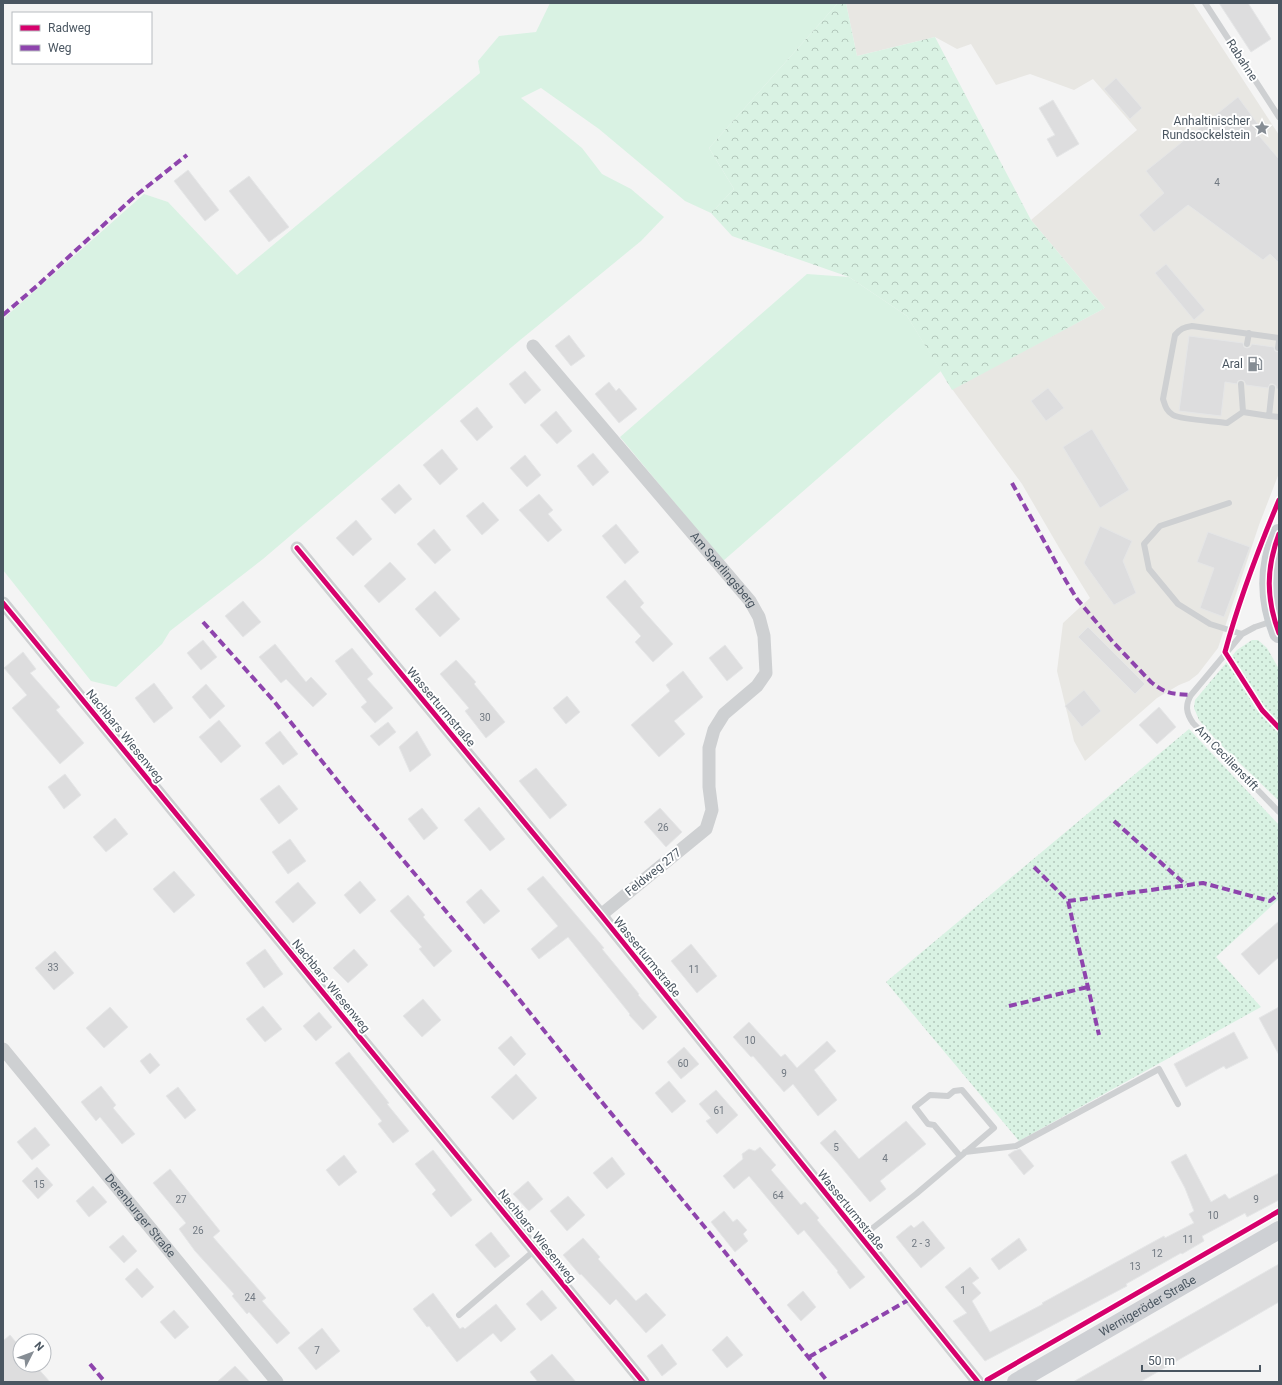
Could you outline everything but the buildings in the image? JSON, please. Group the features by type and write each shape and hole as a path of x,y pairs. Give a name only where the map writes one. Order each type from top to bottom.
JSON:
{"main road":[{"path":"1277,627 1269,594 1269,573 1272,554 1279,534"}],"street":[{"name":"Am Sperlingsberg","path":"533,346 750,601 759,617 764,636 766,673 757,686 724,714 714,730 709,748 709,787 712,810 706,829"},
{"name":"Wasserturmstraße","path":"297,548 600,915 978,1382"},
{"name":"Nachbars Wiesenweg","path":"3,603 643,1382"},
{"name":"Feldweg 277","path":"600,915 706,829"},
{"name":"Derenburger Straße","path":"3,1049 277,1382"},
{"name":"Wernigeröder Straße","path":"1016,1382 1279,1230"}],"lane":[{"name":"Rabahne","path":"1205,3 1279,117"},
{"path":"1279,338 1192,326 1184,327 1179,330 1175,336 1163,399 1166,408 1172,414 1180,417 1227,423 1243,412 1279,417"},
{"path":"1247,344 1248,333"},
{"path":"1241,384 1243,412"},
{"path":"1269,416 1272,388"},
{"path":"1229,503 1160,526 1144,544 1149,569 1178,604 1210,624 1242,634"},
{"name":"Am Cecilienstift","path":"1277,627 1256,627 1242,634 1190,694 1186,708 1188,716 1193,723 1279,812"},
{"path":"966,1152 1016,1146 1159,1069 1178,1104"},
{"path":"860,1238 966,1152 994,1128 962,1090 954,1091 948,1096 930,1095 915,1107 928,1124 934,1124 960,1156"},
{"path":"459,1315 535,1250"}],"shaded area":[{"path":"846,3 1193,3 1279,135 1279,473 1259,525 1218,648 1198,674 1189,681 1157,698 1085,761 1074,741 1057,671 1063,623 1090,598 1022,484 952,389 1105,308 1031,220 1137,130 1093,79 1074,90 1030,74 996,85 971,44 957,49 935,37 857,56"}],"green space":[{"path":"550,3 838,3 709,148 734,189 711,213 685,201 599,129 541,88 521,98 582,148 602,174 631,189 664,217 641,241 519,341 263,559 170,631 162,644 116,687 91,681 3,570 3,319 144,194 168,202 237,275 480,73 478,61 499,36 536,32"},
{"path":"838,3 846,3 857,56 935,37 1031,220 1105,308 952,390 907,316 849,277 732,236 711,213 734,189 709,148"},
{"path":"807,274 849,277 907,316 941,371 723,561 620,437"},
{"path":"1252,640 1258,640 1267,648 1279,669 1279,801 1218,742 1199,720 1194,708 1195,700 1237,650"},
{"path":"1189,729 1279,825 1279,899 1216,957 1261,1007 1019,1141 886,982"}],"marked path":[{"path":"3,315 134,197 187,155"},
{"path":"1012,483 1077,599 1113,642 1156,686 1170,693 1191,695"},
{"path":"203,622 273,700 353,800 511,989 712,1236 828,1382"},
{"path":"1114,821 1186,885"},
{"path":"1034,867 1068,901 1203,883 1270,901 1279,894"},
{"path":"1068,901 1099,1035"},
{"path":"1009,1006 1088,987"},
{"path":"809,1357 910,1299"},
{"path":"90,1364 105,1382"}],"cycle path":[{"path":"1279,500 1249,575 1225,652 1262,710 1279,728"},
{"path":"1279,534 1272,559 1269,584 1272,608 1279,633"},
{"path":"297,548 601,915 978,1382"},
{"path":"3,603 643,1382"},
{"path":"987,1382 987,1380 1279,1211"}],"place":[{"name":"Anhaltinischer Rundsockelstein","path":"1262,128"},
{"name":"Aral","path":"1255,364"}]}
